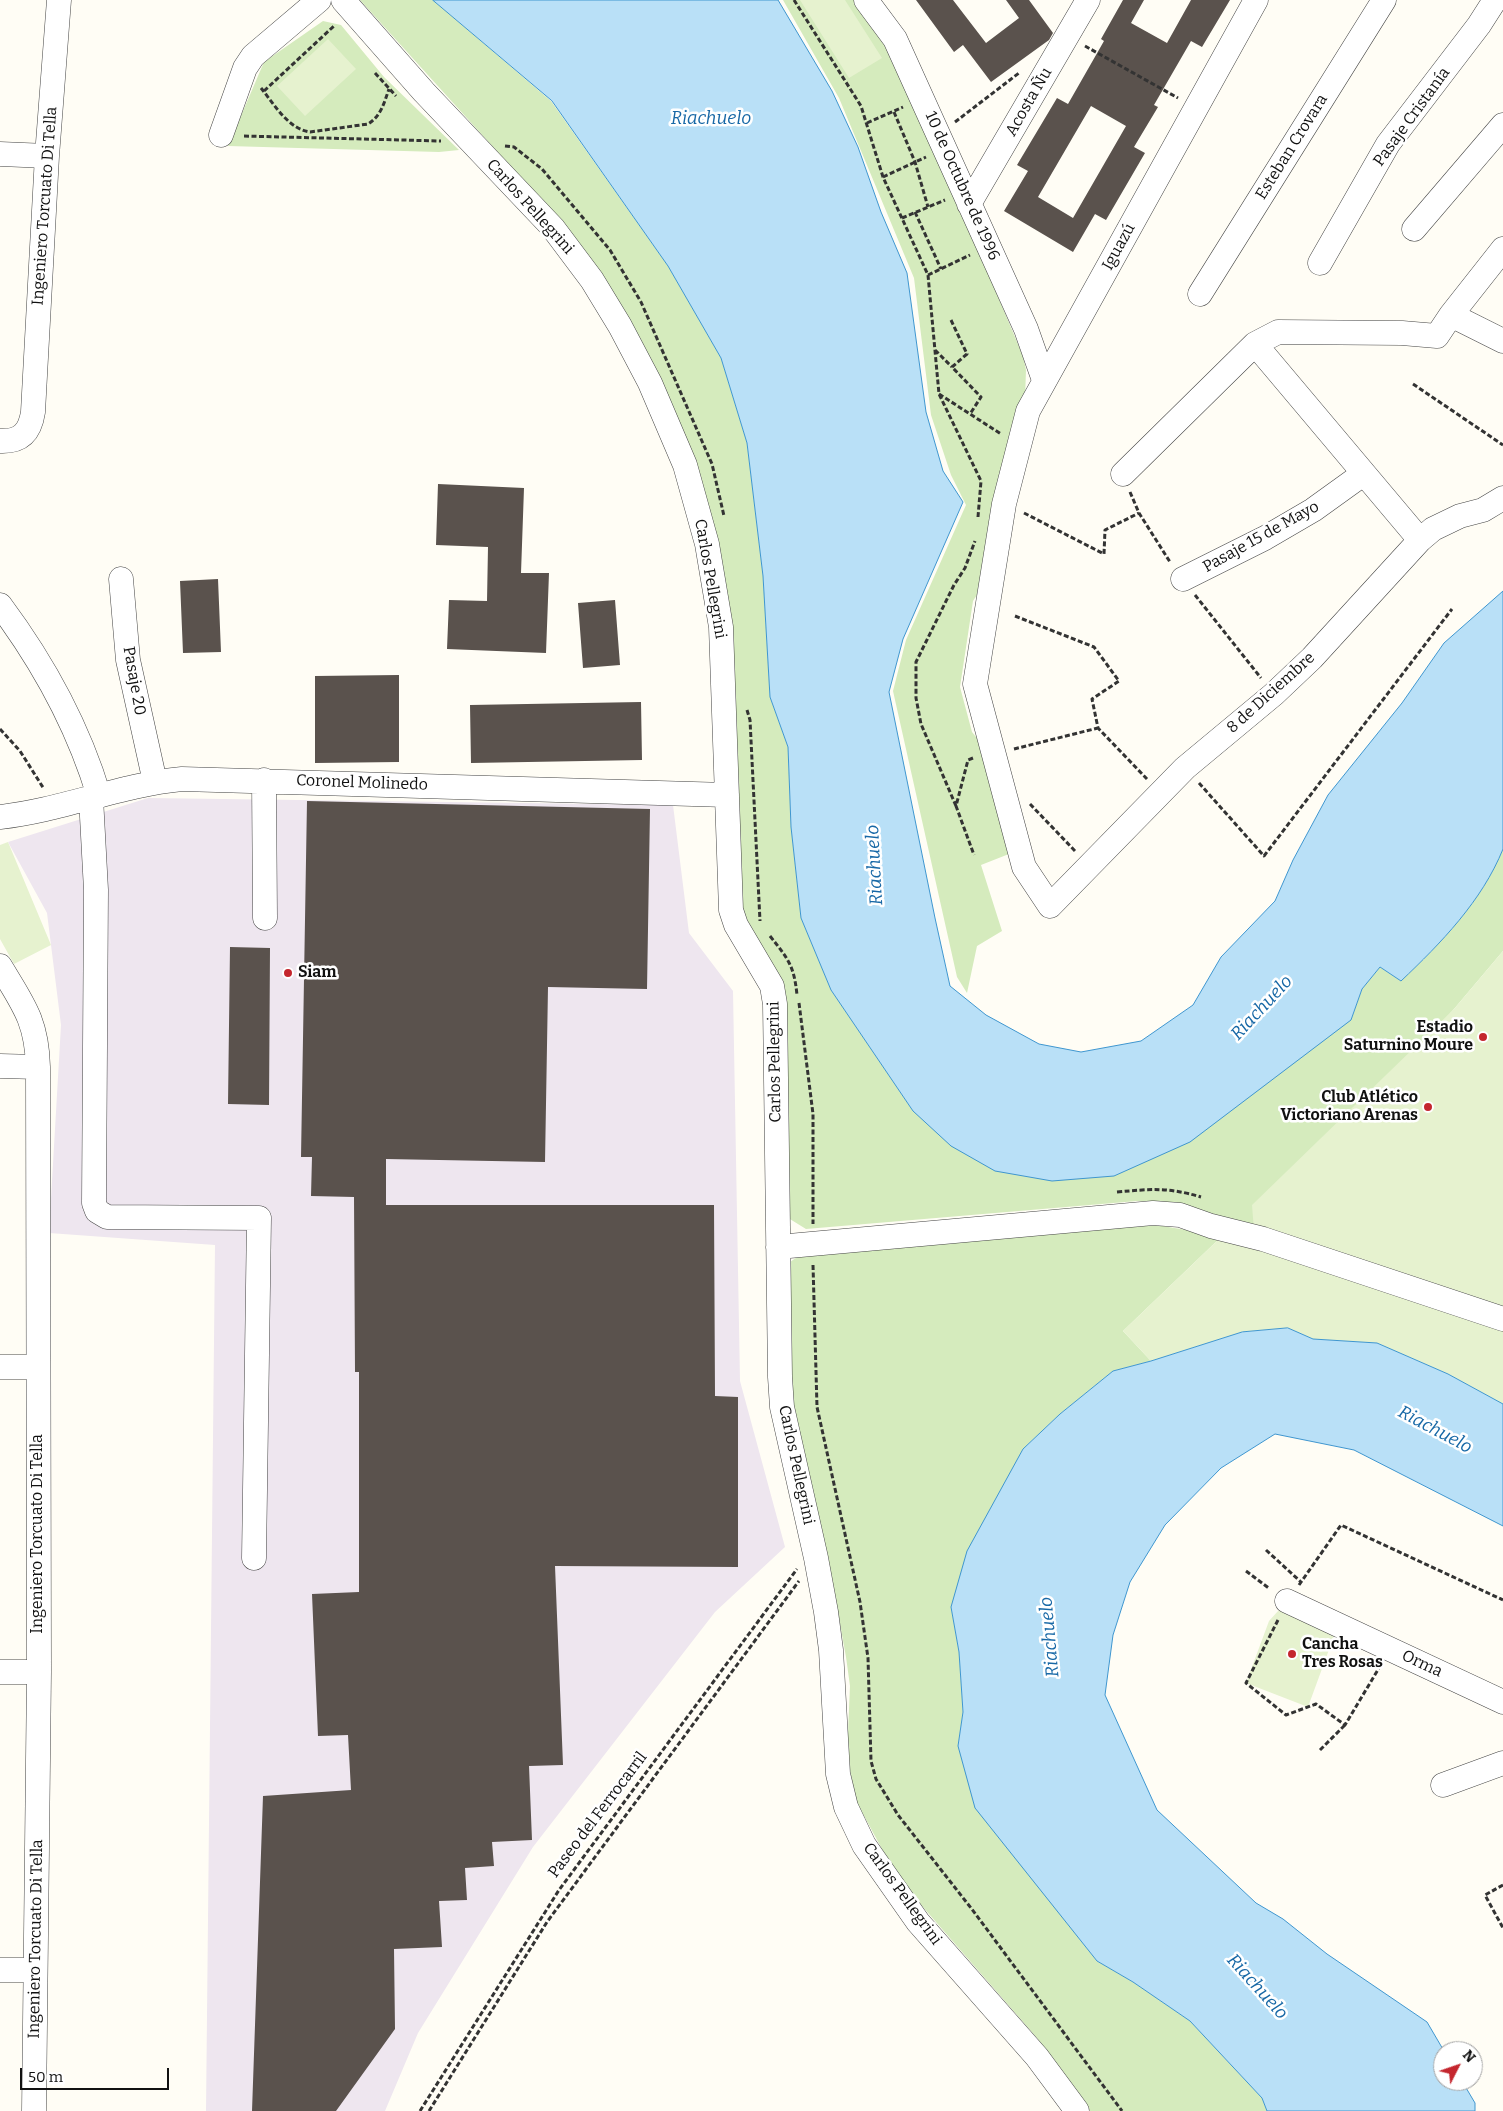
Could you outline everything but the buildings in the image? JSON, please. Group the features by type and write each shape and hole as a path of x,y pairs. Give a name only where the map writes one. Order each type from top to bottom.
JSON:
{"street":[{"name":"Ingeniero Torcuato Di Tella","path":"0,441 19,438 31,424 33,412 47,156 59,0"},
{"name":"Carlos Pellegrini","path":"343,0 424,92 553,228 592,280 620,326 650,383 685,465 707,544 721,627 731,910 736,925 772,986 775,1004 782,1407 815,1552 831,1650 838,1774 846,1807 864,1845 918,1922 1037,2057 1077,2111"},
{"name":"10 de Octubre de 1996","path":"866,0 895,39 941,142 960,206 1026,329 1044,380"},
{"name":"Iguazú","path":"1050,906 1024,867 1004,756 975,684 1004,504 1028,411 1256,0"},
{"name":"Esteban Crovara","path":"1200,294 1384,0"},
{"name":"Pasaje Cristanía","path":"1320,263 1388,144 1479,25 1495,0"},
{"path":"221,135 245,68 253,56 317,1"},
{"name":"Acosta Ñu","path":"960,206 1067,36 1079,5"},
{"path":"1414,229 1503,125"},
{"path":"0,154 47,156"},
{"path":"1123,474 1255,344 1278,332 1402,333 1437,336 1451,315 1503,249"},
{"path":"1451,315 1503,341"},
{"path":"1255,344 1420,540"},
{"name":"Pasaje 15 de Mayo","path":"1183,579 1265,538 1313,510 1363,474"},
{"name":"8 de Diciembre","path":"1050,906 1185,768 1274,694 1312,658 1420,540 1433,529 1460,516 1483,510 1503,498"},
{"name":"Pasaje 20","path":"121,578 128,660 154,782"},
{"path":"0,605 42,665 62,703 88,759 95,797 94,1203 97,1211 107,1217 259,1218 254,1558"},
{"name":"Coronel Molinedo","path":"0,817 52,808 154,782 182,779 727,795"},
{"path":"264,780 265,918"},
{"name":"Ingeniero Torcuato Di Tella","path":"0,966 32,1021 36,1034 38,1067 38,1672 34,2111"},
{"path":"0,1066 38,1067"},
{"path":"778,1247 1153,1213 1180,1215 1211,1226 1303,1252 1503,1319"},
{"path":"0,1367 38,1367"},
{"name":"Orma","path":"1287,1601 1503,1702"},
{"path":"0,1672 38,1672"},
{"path":"1443,1785 1503,1764"},
{"path":"0,1970 35,1970"}],"path":[{"path":"794,0 861,106 883,177 928,275 939,394 981,481 978,524"},
{"path":"317,1 341,32"},
{"path":"264,91 335,25"},
{"path":"1067,36 1197,108"},
{"path":"245,68 293,125 301,131 310,132 368,124 375,120 380,112 389,89"},
{"path":"371,68 402,102"},
{"path":"883,177 915,162 941,142 1022,71"},
{"path":"867,123 922,99"},
{"path":"894,112 915,162 928,207"},
{"path":"310,132 310,138"},
{"path":"221,135 442,142 435,135"},
{"path":"902,218 947,199 960,206"},
{"path":"915,212 941,269"},
{"path":"967,246 974,263"},
{"path":"928,275 971,254"},
{"path":"951,320 967,354 952,367"},
{"path":"935,350 981,397 970,414"},
{"path":"1413,384 1503,445"},
{"path":"939,394 1019,446"},
{"path":"1123,474 1139,513 1183,579 1274,694"},
{"path":"1004,504 1104,554 1105,530 1139,513"},
{"path":"974,855 956,806 921,724 916,698 916,662 954,585 966,568 977,533"},
{"path":"1185,768 1264,856 1452,609"},
{"path":"1015,616 1094,647 1119,681 1092,700 1098,728 1160,792"},
{"path":"956,806 968,760 1004,756 1012,750 1098,728"},
{"path":"0,729 20,751 38,778 52,808"},
{"path":"1029,803 1090,866"},
{"path":"1345,1725 1316,1704 1286,1714 1246,1684 1287,1601 1341,1525 1503,1600"},
{"path":"1266,1550 1301,1582"},
{"path":"429,2111 547,1922 815,1552"},
{"name":"Paseo del Ferrocarril","path":"420,2111 559,1890 815,1552"},
{"path":"1246,1571 1287,1601"},
{"path":"1320,1750 1345,1725 1390,1650"},
{"path":"1503,1885 1485,1895 1503,1928"}],"shaded area":[{"path":"148,798 673,805 689,933 733,991 740,1381 785,1547 715,1612 533,1847 418,2033 385,2111 206,2111 215,1245 49,1233 61,1025 47,913 8,842"}],"green space":[{"path":"360,0 433,0 551,101 668,266 721,358 747,443 763,576 770,697 788,747 791,827 801,918 831,990 913,1111 1351,1020 1362,989 1380,967 1401,981 1431,952 1472,904 1484,886 1503,849 1503,951 1454,1009 1254,1230 1179,1203 1137,1201 806,1229 785,1216 784,1028 742,922 726,624 691,466 541,200"},
{"path":"783,0 859,0 894,50 1023,356 1026,370 1025,399 982,587 973,601 960,687 972,732 985,748 1014,852 981,865 1002,931 977,946 967,993 957,977 893,691 906,640 966,505 951,475 931,415 914,278 839,98"},
{"path":"800,0 845,0 882,58 849,78"},
{"path":"323,21 341,25 384,77 459,150 439,152 228,146 264,62"},
{"path":"328,39 356,69 305,116 277,86"},
{"path":"8,842 51,945 14,964 0,939 0,845"},
{"name":"Club Atlético Victoriano Arenas","path":"1503,951 1503,1404 1448,1374 1377,1343 1313,1339 1288,1328 1242,1332 1151,1361 1123,1331 1220,1238 1254,1231 1252,1205 1454,1009"},
{"path":"1156,1225 1199,1232 1220,1238 1123,1331 1151,1361 1113,1371 1060,1414 1023,1449 951,1607 959,1652 963,1712 958,1746 1065,1920 1097,1961 1133,1982 1190,2021 1262,2098 1267,2111 1090,2111 1037,2038 922,1906 889,1862 856,1801 847,1755 850,1686 846,1657 828,1557 806,1478 791,1399 786,1265 804,1252"},
{"name":"Cancha Tres Rosas","path":"1287,1601 1338,1625 1308,1707 1246,1683 1269,1621"}],"water":[{"name":"Riachuelo","path":"433,0 778,0 832,91 858,147 881,212 907,273 926,412 943,471 963,502 903,639 889,692 950,986 986,1015 1039,1044 1081,1052 1141,1041 1193,1005 1221,957 1275,901 1293,860 1328,795 1402,703 1444,643 1503,591 1503,849 1484,886 1472,904 1431,952 1401,981 1380,967 1362,989 1351,1020 1190,1142 1114,1176 1052,1181 995,1171 951,1146 913,1111 831,990 801,918 791,827 788,747 770,697 763,576 747,443 721,358 668,266 552,101"},
{"name":"Riachuelo","path":"1288,1328 1313,1339 1377,1343 1448,1374 1503,1404 1503,1526 1354,1450 1275,1434 1221,1468 1165,1525 1130,1582 1113,1635 1105,1695 1157,1810 1256,1903 1283,1919 1327,1954 1427,2022 1438,2041 1433,2041 1433,2091 1468,2091 1475,2103 1475,2111 1267,2111 1262,2098 1190,2021 1133,1982 1097,1961 975,1808 958,1746 963,1712 959,1652 951,1607 967,1551 1023,1449 1060,1414 1113,1371 1242,1332"}],"place":[{"name":"Siam","path":"288,973"},
{"name":"Estadio Saturnino Moure","path":"1483,1037"},
{"name":"Club Atlético Victoriano Arenas","path":"1428,1107"},
{"name":"Cancha Tres Rosas","path":"1292,1654"}]}
